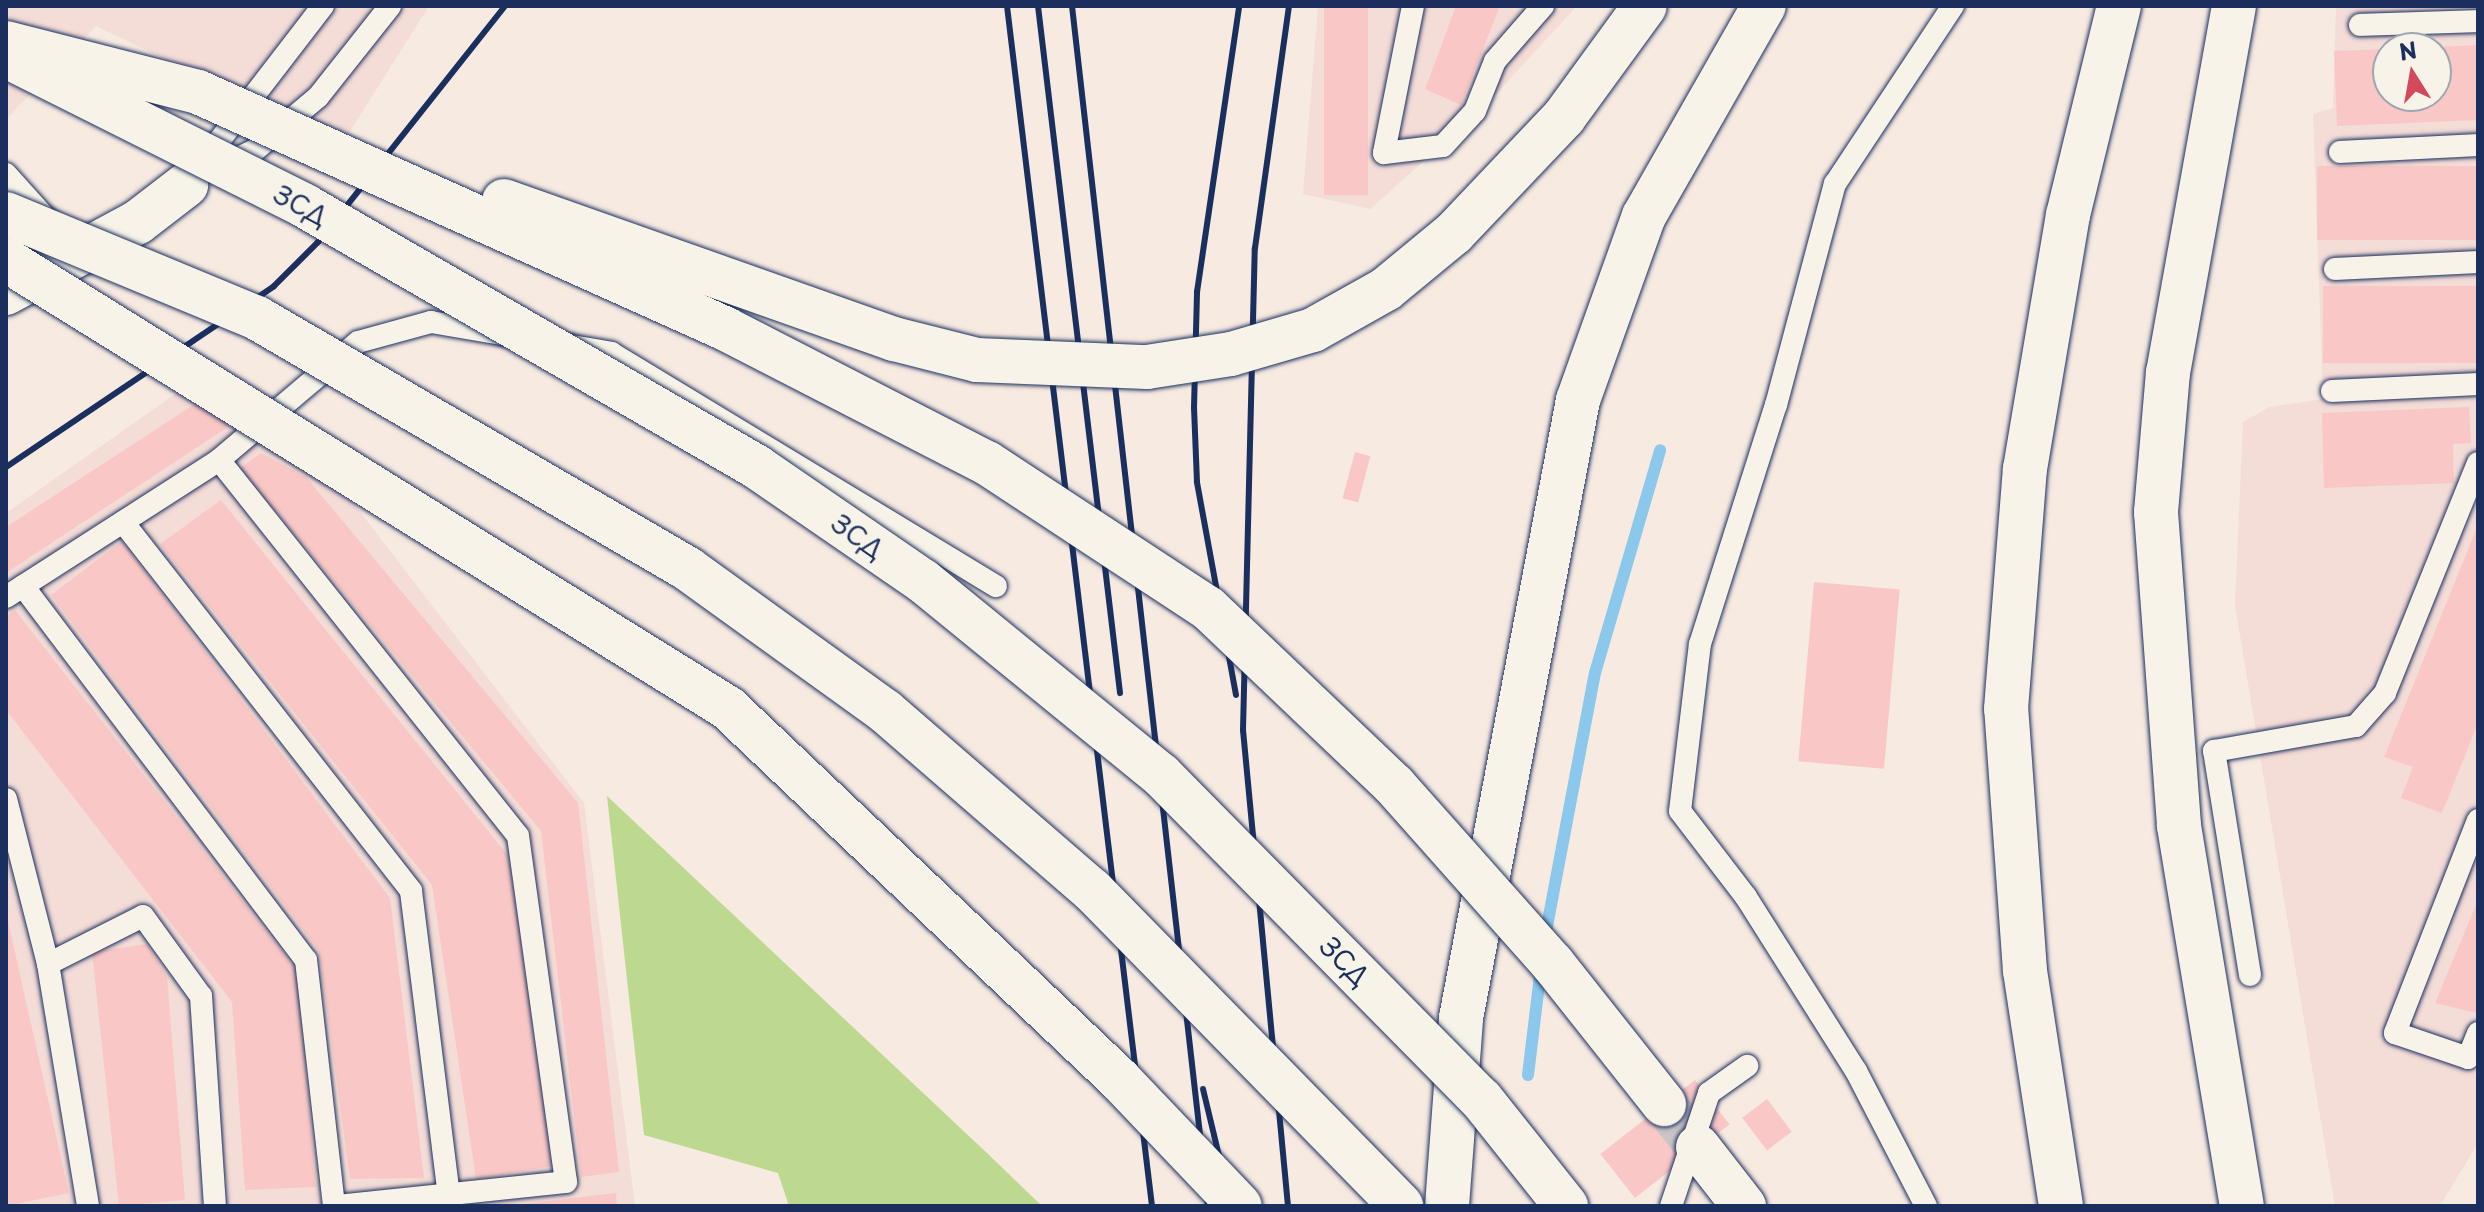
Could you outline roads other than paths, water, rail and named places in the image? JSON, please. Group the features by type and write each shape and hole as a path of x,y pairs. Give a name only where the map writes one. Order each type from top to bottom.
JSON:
{"main road":[{"path":"6,43 198,92 894,339 991,361 1147,367 1231,354 1313,330 1386,289 1513,178 1645,6"},
{"path":"1447,1206 1461,1018 1578,400 1644,216 1764,6"},
{"path":"2061,1206 2045,1134 2012,840 2006,709 2025,469 2068,215 2119,6"},
{"path":"2234,6 2168,372 2156,512 2166,708 2242,1206"},
{"name":"ЗСД","path":"6,56 305,206 757,467 923,581 1161,775 1481,1099 1566,1206"},
{"path":"198,92 726,329 987,463 1208,608 1394,785 1553,964 1664,1104"},
{"path":"6,293 79,256 186,185"},
{"path":"6,214 257,318 701,578 885,711 1092,890 1401,1206"},
{"path":"6,260 728,708 1119,1079 1240,1206"},
{"path":"1698,1147 1744,1206"}],"lane":[{"path":"186,185 323,6"},
{"path":"186,185 255,150 318,97 390,6"},
{"path":"1413,6 1384,153 1443,146 1475,111 1495,61 1543,6"},
{"path":"1926,1206 1856,1071 1746,897 1680,811 1700,644 1835,184 1953,6"},
{"path":"2360,25 2478,21"},
{"path":"2340,152 2478,145"},
{"path":"6,174 79,256"},
{"path":"2335,269 2478,262"},
{"path":"219,460 518,836 566,1182 335,1206 306,960 14,592 219,460 358,342 431,322 611,353 996,586"},
{"path":"2332,391 2478,384"},
{"path":"2250,975 2214,751 2356,726 2385,693 2478,463"},
{"path":"123,522 411,891 449,1194"},
{"path":"6,799 48,964 88,1206"},
{"path":"2478,820 2395,1033 2468,1058 2478,1033"},
{"path":"48,964 143,916 201,996 215,1206"},
{"path":"1671,1206 1709,1093 1747,1066"}],"waterway":[{"path":"1545,937 1595,673 1660,450"},
{"path":"1528,1075 1541,967"}],"tunnel":[{"path":"1664,1104 1698,1147"}],"railway":[{"path":"6,467 274,286 318,242 505,6"},
{"path":"1007,6 1152,1206"},
{"path":"1038,6 1120,693"},
{"path":"1072,6 1208,1206"},
{"path":"1236,695 1197,482 1194,408 1197,292 1239,6"},
{"path":"1288,1206 1243,730 1255,248 1289,6"},
{"path":"1203,1089 1231,1206"}]}
